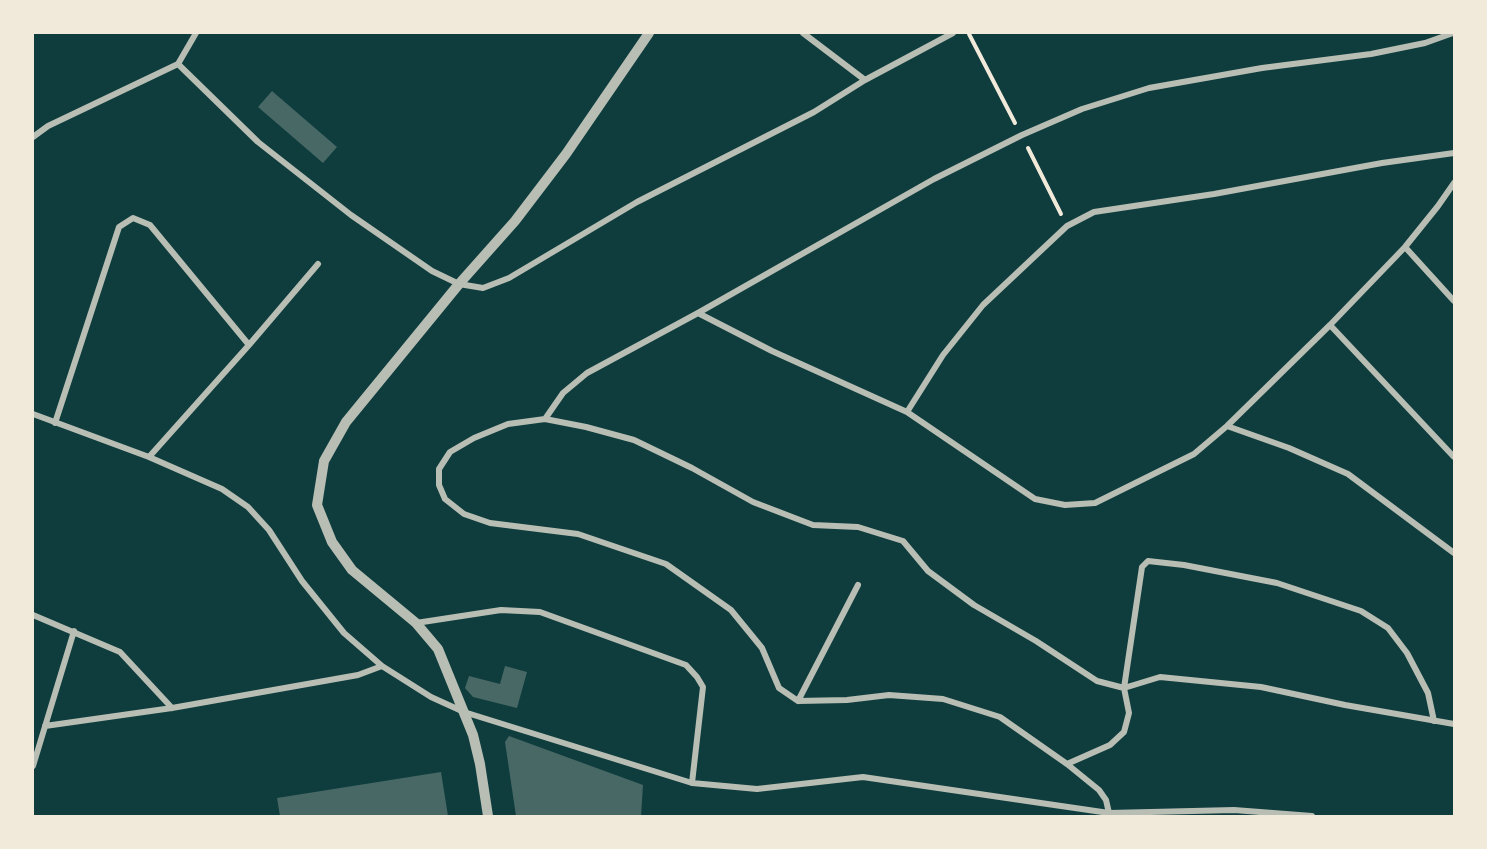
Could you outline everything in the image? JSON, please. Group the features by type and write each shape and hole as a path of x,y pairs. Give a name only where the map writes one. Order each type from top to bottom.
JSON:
{"street":[{"path":"33,137 48,126 178,64 196,33"},
{"path":"488,816 473,735 438,649 416,623 352,570 332,542 317,505 324,460 346,422 514,221 566,154 649,33"},
{"path":"803,33 865,80"},
{"path":"178,64 258,142 351,215 432,271 459,284 483,288 509,278 637,202 814,112 865,80 953,33"},
{"path":"545,419 563,393 587,373 934,179 1022,135 1082,109 1149,88 1262,68 1371,54 1425,43 1453,33"},
{"path":"907,412 944,355 983,305 1067,226 1094,212 1454,153"},
{"path":"698,313 772,351 907,412 1035,499 1065,505 1095,503 1194,454 1227,426 1330,325 1405,247 1454,183"},
{"path":"55,423 119,227 133,218 150,225 249,345"},
{"path":"1405,247 1454,301"},
{"path":"149,457 318,264"},
{"path":"1330,325 1454,457"},
{"path":"33,414 149,457 222,489 248,507 269,530 302,581 344,633 382,666 431,697 464,712 692,783 757,789 863,777 1109,813 1234,810 1312,816"},
{"path":"1109,813 1107,800 1099,790 1067,764 1000,717 943,699 889,695 847,700 798,701 779,687 762,648 730,610 666,564 578,534 490,523 464,514 445,499 439,485 439,469 450,452 474,438 508,424 545,419 586,427 634,440 692,468 753,502 813,525 858,527 903,541 928,571 974,605 1036,641 1097,681 1124,688 1160,677 1261,687 1454,724"},
{"path":"1227,426 1289,448 1348,474 1454,553"},
{"path":"1067,764 1110,745 1124,732 1129,713 1124,688 1142,567 1148,561 1184,565 1277,583 1361,611 1388,628 1407,653 1428,693 1434,721"},
{"path":"798,701 858,585"},
{"path":"416,623 501,610 540,612 686,665 703,687 692,783"},
{"path":"33,615 120,652 172,708"},
{"path":"33,766 74,631"},
{"path":"45,726 172,708 358,675 382,666"}],"building":[{"path":"272,91 337,147 323,163 258,107"},
{"path":"505,666 527,672 517,708 473,697 465,688 469,676 500,684"},
{"path":"509,736 643,785 641,816 516,816 505,742"},
{"path":"441,772 448,816 280,816 277,798"}]}
